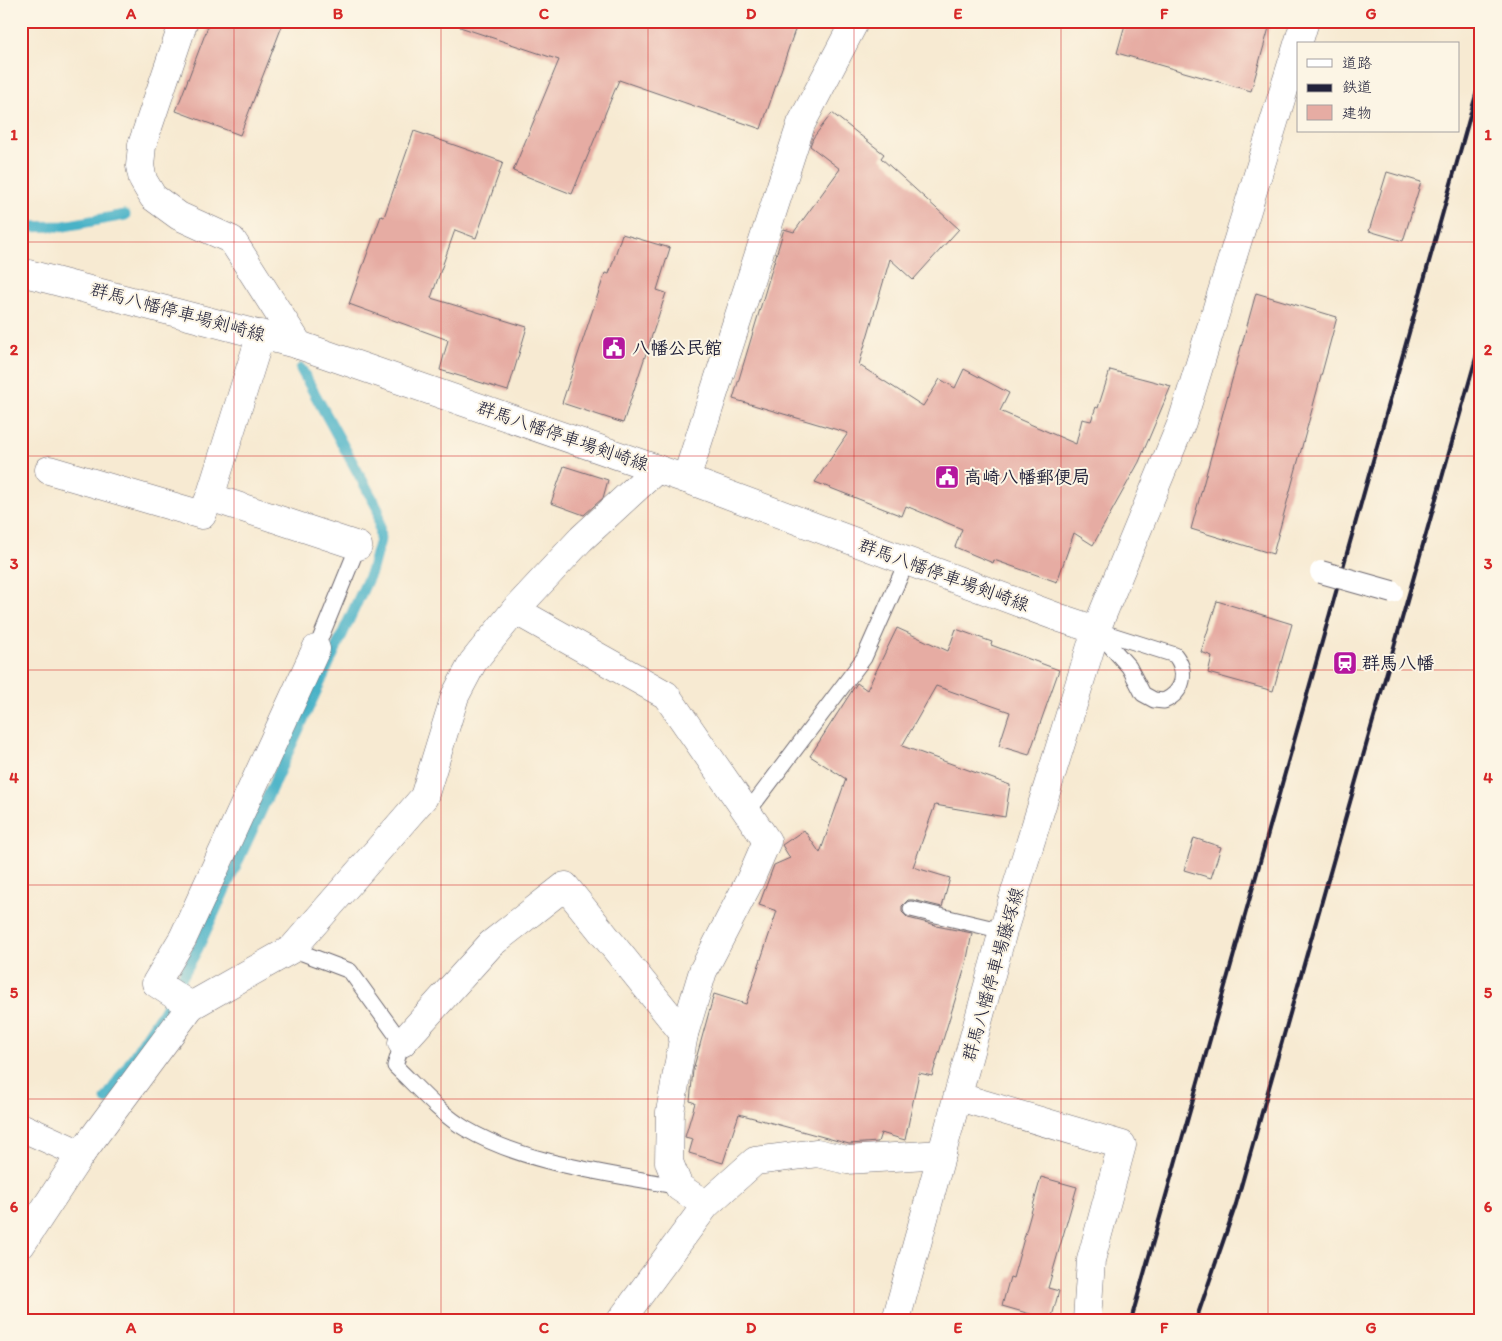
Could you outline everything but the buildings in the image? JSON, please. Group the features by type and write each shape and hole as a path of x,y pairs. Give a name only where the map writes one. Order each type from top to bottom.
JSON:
{"street":[{"path":"184,21 142,145 140,166 143,180 153,197 179,216 232,240 299,345"},
{"path":"686,479 801,124 855,21"},
{"name":"群馬八幡停車場藤塚線","path":"1299,42 1305,21"},
{"name":"群馬八幡停車場藤塚線","path":"896,1320 1003,931 1096,630 1182,422 1297,47"},
{"name":"群馬八幡停車場剣崎線","path":"21,272 299,345 656,468 1096,630"},
{"path":"49,470 202,515 210,497 261,334"},
{"path":"21,1245 81,1154 192,1006 292,949 424,797 455,696 473,662 515,610 581,539 656,468"},
{"path":"210,497 358,546"},
{"path":"1321,572 1392,592"},
{"path":"515,610 666,695 767,841 750,880 703,971 684,1034 670,1112 669,1162 679,1187 706,1205"},
{"path":"192,1006 156,983 183,938 316,649"},
{"path":"402,1043 491,944 565,886 684,1034"},
{"path":"958,1097 1122,1145 1091,1260 1087,1320"},
{"path":"21,1127 81,1154"},
{"path":"621,1320 706,1205 754,1162 817,1153 848,1160 942,1154"}],"lane":[{"path":"316,649 358,546"},
{"path":"747,813 864,658 907,561"},
{"path":"1096,630 1175,655 1182,664 1183,678 1178,691 1164,701 1154,700 1143,694 1129,667 1096,630"},
{"path":"911,909 1003,931"},
{"path":"292,949 350,971 402,1043 395,1066 442,1112 466,1129 492,1142 554,1162 679,1187"}],"waterway":[{"path":"21,227 64,226 125,215"},
{"path":"106,1099 164,1010 198,948 371,572 380,540 378,509 301,369"}],"railway":[{"path":"1131,1320 1481,77"},
{"path":"1196,1320 1236,1204 1481,340"}],"place":[{"name":"八幡公民館","path":"614,348"},
{"name":"高崎八幡郵便局","path":"947,477"},
{"name":"群馬八幡","path":"1345,663"}]}
